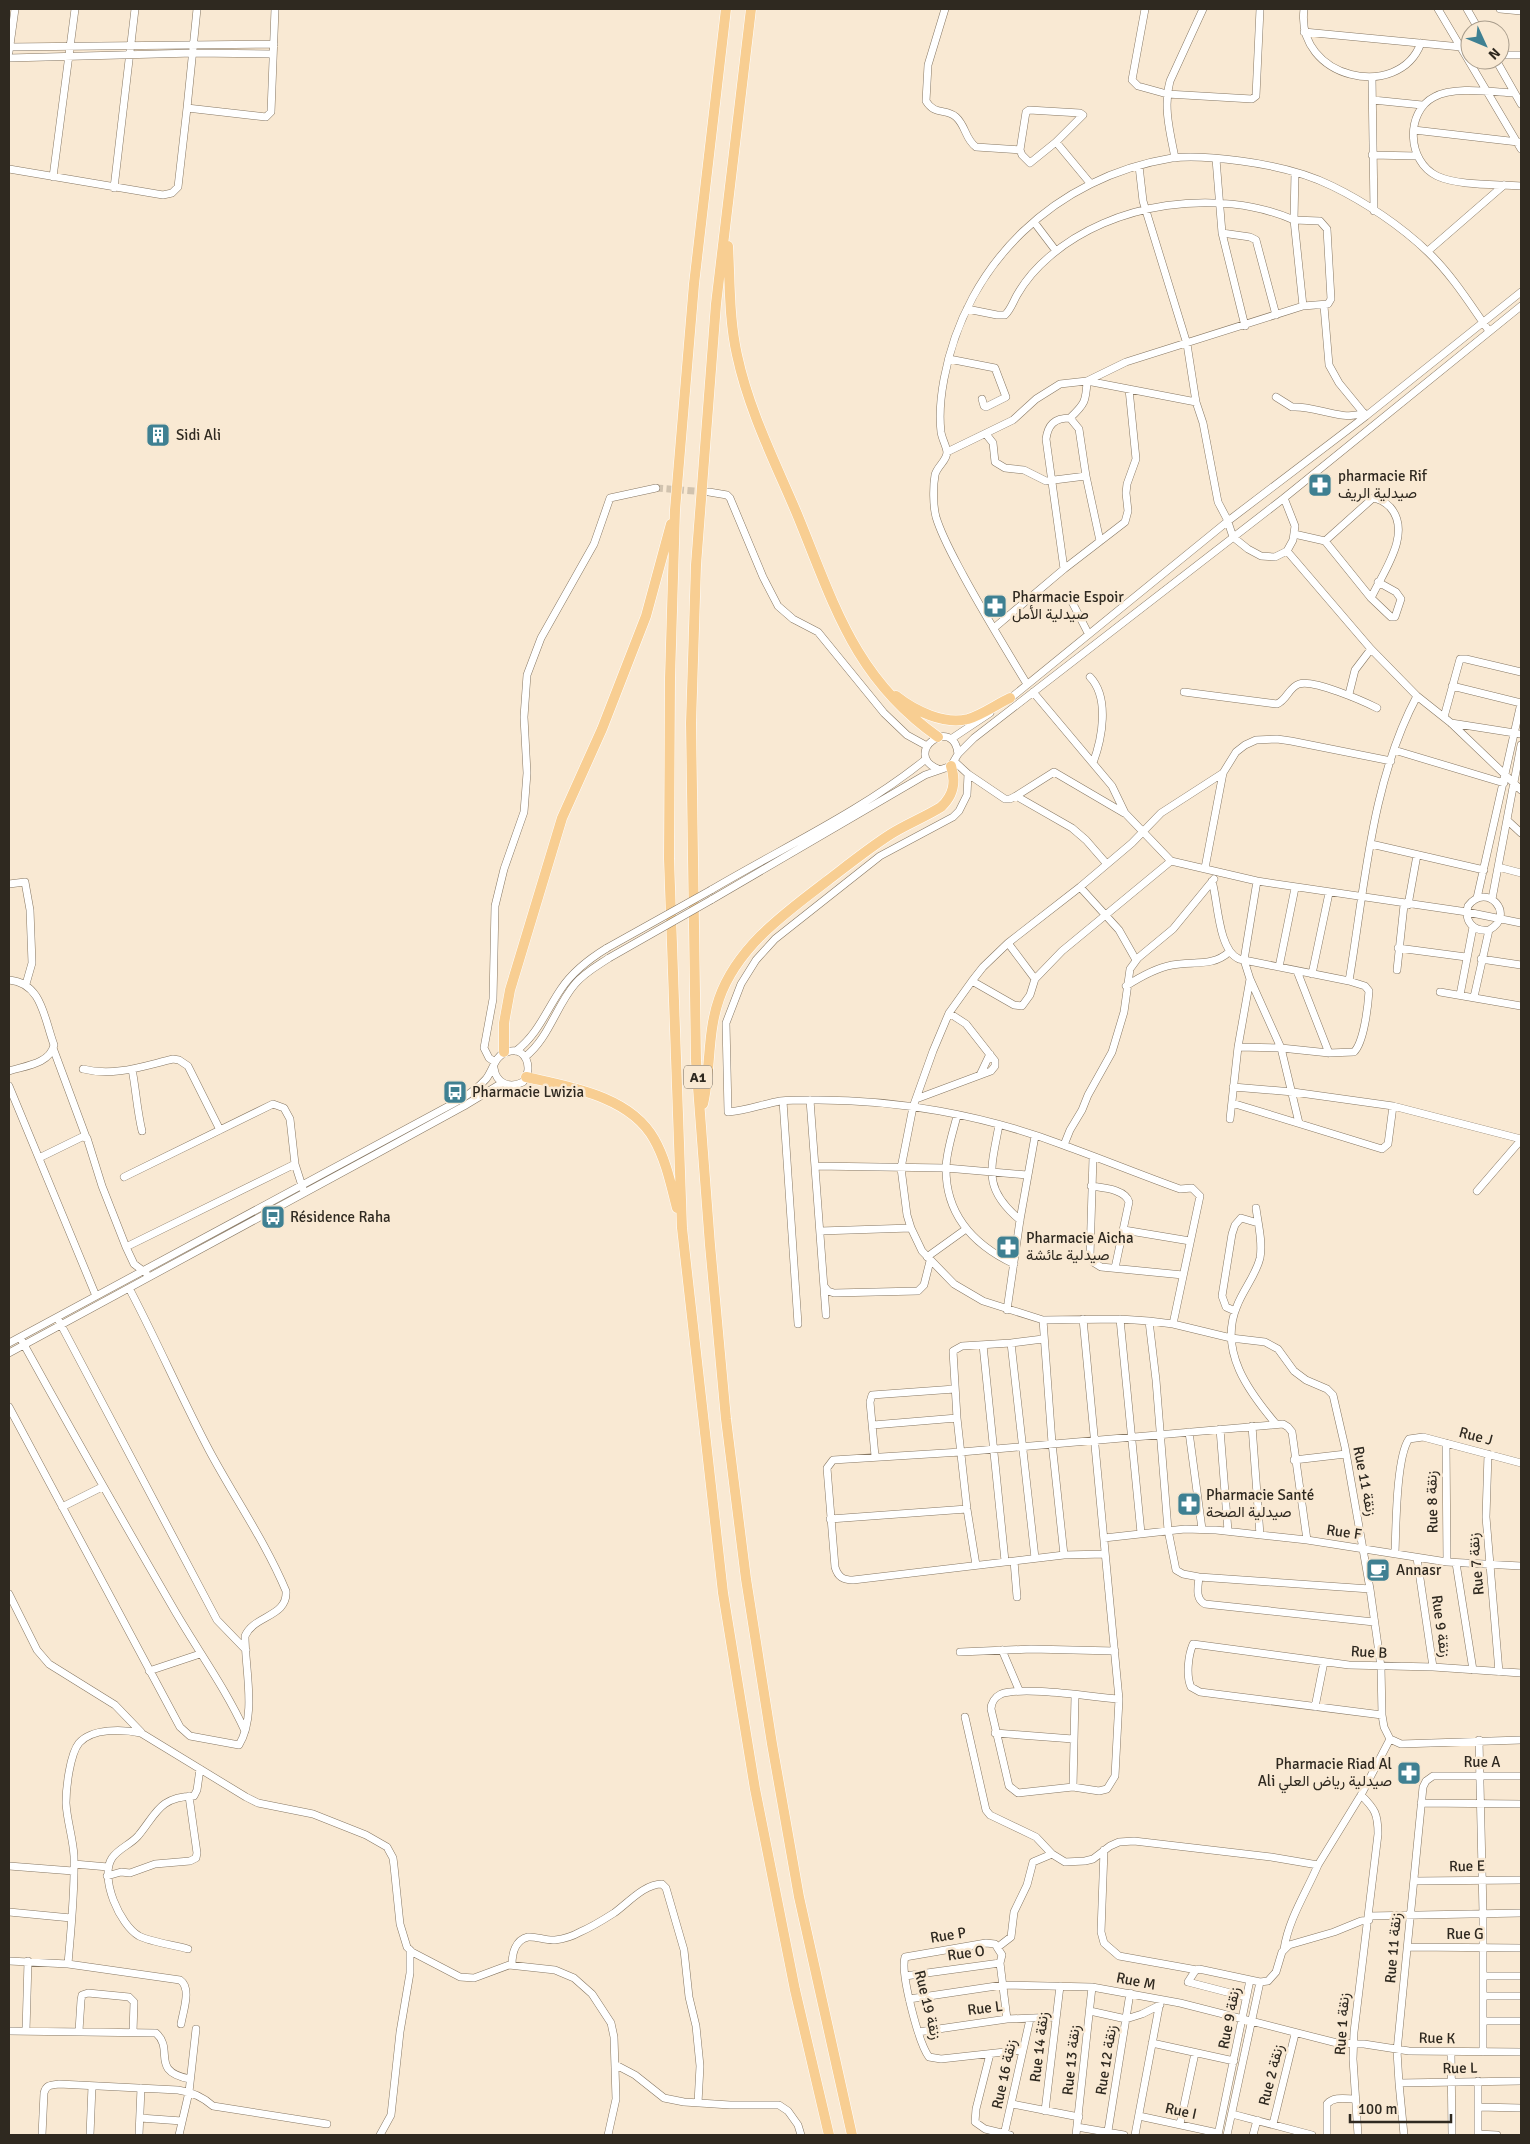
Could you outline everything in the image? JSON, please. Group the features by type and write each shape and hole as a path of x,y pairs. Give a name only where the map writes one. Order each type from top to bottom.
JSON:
{"highway":[{"name":"A1","path":"726,9 694,284 675,510 670,678 669,859 682,1228 728,1622 755,1789 795,1990 829,2135"},
{"name":"A1","path":"751,9 716,304 696,565 691,723 696,1061 724,1399 746,1579 799,1897 852,2135"},
{"path":"726,220 732,328 742,376 759,428 797,514 829,598 853,644 892,700 938,737"},
{"path":"504,1052 504,1023 510,990 562,818 602,729 646,616 675,510"},
{"path":"878,681 904,702 929,715 941,718 968,719 1010,698"},
{"path":"701,1115 706,1093 712,1029 719,999 739,960 749,947 787,911 890,834 941,807 948,801 954,786 953,764"},
{"path":"526,1077 606,1099 640,1122 653,1137 663,1156 682,1228"}],"street":[{"path":"15,9 9,49 71,46 274,44"},
{"path":"53,177 75,9"},
{"path":"114,188 135,9"},
{"path":"9,169 163,195 175,191 178,187 194,53 197,9"},
{"path":"187,108 266,117 271,112 275,9"},
{"path":"945,9 928,65 926,101 934,110 957,118 967,137 976,147 1020,150"},
{"path":"1145,9 1132,80 1138,86 1167,94 1254,98 1256,96 1260,9"},
{"path":"1175,158 1168,119 1167,94 1170,81 1203,9"},
{"path":"1304,9 1304,32 1316,55 1327,65 1349,74 1372,77 1399,69 1412,58 1421,43"},
{"path":"1438,9 1460,45"},
{"path":"1467,9 1473,20"},
{"path":"1500,9 1521,11"},
{"path":"1304,32 1460,47"},
{"path":"9,58 194,53 273,54"},
{"path":"1474,70 1520,146"},
{"path":"1501,70 1521,103"},
{"path":"1372,77 1374,210"},
{"path":"1514,93 1452,91 1435,96 1422,106 1418,114 1414,130 1414,151 1426,168 1444,178 1521,186"},
{"path":"1373,100 1422,106"},
{"path":"1027,111 1082,114 1082,117 1056,142 1030,162 1022,155 1020,150 1027,111"},
{"path":"1414,130 1520,146"},
{"path":"1056,142 1090,183"},
{"path":"1372,155 1417,156"},
{"path":"1027,684 950,550 936,515 935,474 946,458 947,452 941,433 944,379 967,309 974,293 1004,250 1034,222 1090,183 1109,174 1139,166 1175,158 1216,159 1262,164 1295,172 1332,186 1374,210 1428,252 1462,292 1489,331"},
{"path":"1216,159 1222,233 1246,326"},
{"path":"1139,166 1146,210 1186,344 1196,402 1203,423 1218,502 1228,521 1233,537 1255,554 1261,556 1275,557 1287,552 1295,526 1284,498"},
{"path":"1295,172 1294,220 1303,306"},
{"path":"1428,252 1504,185"},
{"path":"947,452 1013,420 1036,399 1060,384 1087,380 1120,365 1246,326 1303,306 1324,306 1328,304 1331,299 1327,228 1320,221 1294,220 1256,207 1218,202 1194,202 1146,210 1105,222 1079,235 1056,251 1036,268 1005,315 967,309"},
{"path":"1034,222 1056,251"},
{"path":"1222,233 1250,237 1256,240 1276,315"},
{"path":"938,769 933,767 926,758 927,746 933,739 938,737 951,739 981,720 1010,698 1228,521 1521,292"},
{"path":"1324,306 1329,365 1339,383 1365,414"},
{"path":"1504,306 1510,315"},
{"path":"525,1057 543,1036 575,983 586,972 938,769 953,764 958,754 974,738 1284,498 1521,306"},
{"path":"949,359 995,368 1006,397 986,408 982,399"},
{"path":"1087,380 1196,402"},
{"path":"1064,569 1046,439 1048,428 1055,421 1070,418 1085,404 1087,380"},
{"path":"994,628 1124,522 1127,517 1126,493 1136,459 1129,389"},
{"path":"1276,397 1292,407 1300,406 1350,416 1365,414"},
{"path":"1070,418 1079,429 1086,476 1100,541"},
{"path":"986,434 992,443 996,464 1005,468 1019,468 1042,480 1052,482 1086,476"},
{"path":"9,1343 464,1097 481,1084 495,1065 504,1052 516,1051 525,1057 529,1070 526,1077 518,1084 512,1086 502,1083 496,1077 495,1065 484,1048 493,999 495,906 502,877 524,812 527,773 524,718 527,675 541,638 594,544 610,498 656,488"},
{"path":"709,492 727,495 730,498 763,577 778,606 793,618 818,632 884,713 907,735 927,746"},
{"path":"1325,541 1373,498 1386,503 1396,515 1399,538 1372,598"},
{"path":"1294,534 1325,541 1372,598 1391,617 1396,615 1401,598 1396,592 1378,582"},
{"path":"1287,552 1371,648 1417,696 1451,722 1521,790"},
{"path":"1070,598 1088,633"},
{"path":"1349,694 1355,670 1371,648"},
{"path":"1444,717 1458,662 1463,658 1521,672"},
{"path":"1090,677 1097,686 1102,703 1100,739 1093,764"},
{"path":"1184,692 1277,704 1282,702 1294,687 1304,683 1349,694 1377,708"},
{"path":"1452,686 1521,703 1518,734 1505,773 1477,898"},
{"path":"1033,692 1112,786 1125,813"},
{"path":"1349,981 1371,844 1390,761 1409,711 1417,696"},
{"path":"1451,722 1518,734"},
{"path":"951,739 957,748 958,754"},
{"path":"1205,868 1222,773 1236,752 1245,745 1265,739 1322,746 1390,761"},
{"path":"1492,899 1521,746"},
{"path":"1394,750 1504,783"},
{"path":"516,1051 536,1032 560,990 571,975 607,948 831,822 900,779 926,758"},
{"path":"953,764 1005,799 1016,796 1054,772 1125,813 1171,861 1295,888 1467,912 1521,923"},
{"name":"Rue 11 زنقة","path":"1222,773 1161,813 1145,832 1106,863 1080,887 1008,943 983,967 972,981 949,1013 913,1107 901,1168 903,1192 911,1228 929,1259 954,1284 967,1292 1007,1310 1043,1320 1120,1319 1150,1321 1173,1324 1231,1338 1265,1342 1278,1349 1294,1371 1332,1394 1346,1454 1364,1549 1381,1667 1382,1715 1386,1733 1390,1739"},
{"path":"968,774 967,795 953,817 880,856 775,939 748,970 737,992 726,1024 728,1112 783,1101 810,1100 852,1101 913,1107 999,1125 1064,1145 1180,1189 1192,1188 1200,1196 1173,1324"},
{"path":"1016,796 1072,828 1086,840 1106,863"},
{"path":"1507,820 1521,833"},
{"path":"1371,844 1484,870"},
{"path":"1397,970 1398,948 1417,855"},
{"path":"972,981 1014,1005 1020,1006 1030,995 1036,979 1062,951 1171,861"},
{"path":"1498,867 1521,873"},
{"path":"1064,1145 1088,1095 1112,1052 1124,1012 1126,986 1130,969 1136,960 1173,929 1219,872"},
{"path":"1212,881 1223,935 1229,952 1236,958 1349,981 1365,986 1369,991 1361,1039 1358,1048 1354,1052 1329,1053 1280,1048 1238,1047"},
{"path":"1257,881 1244,960 1250,979 1280,1048 1293,1092 1299,1123"},
{"path":"9,884 25,882 30,910 32,963 26,984"},
{"path":"1080,887 1126,941 1136,960"},
{"path":"1279,967 1295,888"},
{"path":"1312,974 1329,893"},
{"path":"1483,897 1492,899 1499,906 1500,918 1498,923 1489,930 1484,931 1473,927 1467,918 1467,912 1472,901 1483,897"},
{"path":"1460,995 1473,927"},
{"path":"1474,997 1489,930"},
{"path":"1008,943 1036,979"},
{"path":"1398,948 1466,957"},
{"path":"1126,986 1166,966 1216,961 1229,952"},
{"path":"1482,959 1521,965"},
{"path":"1297,971 1329,1053"},
{"path":"1230,1119 1238,1047 1250,979"},
{"path":"9,980 26,984 36,993 54,1045 53,1048 126,1247 134,1264 144,1271 148,1278"},
{"path":"1440,992 1521,1006"},
{"path":"916,1099 980,1075 990,1054 966,1024 949,1013"},
{"path":"9,1070 46,1059 53,1048"},
{"path":"83,1069 105,1073 132,1069 173,1058 185,1063 220,1130"},
{"path":"132,1069 136,1105 142,1131"},
{"path":"9,1353 304,1194 502,1083"},
{"path":"9,1087 96,1296"},
{"path":"1233,1087 1293,1092 1393,1106 1521,1139 1477,1191"},
{"path":"810,1100 826,1316"},
{"path":"783,1101 798,1324"},
{"path":"1232,1103 1382,1149 1388,1144 1393,1106"},
{"path":"124,1177 273,1104 280,1106 287,1112 290,1119 295,1164 304,1194"},
{"path":"956,1116 946,1168 949,1194 954,1211 966,1229 981,1245 997,1256 1014,1264"},
{"path":"999,1125 990,1172 998,1198 1020,1220"},
{"path":"1007,1310 1027,1175 1035,1136"},
{"path":"39,1158 82,1137 86,1137"},
{"path":"1093,1157 1091,1260 1096,1265 1183,1275"},
{"path":"126,1247 295,1164"},
{"path":"815,1166 946,1168 1027,1175"},
{"path":"1091,1186 1120,1193 1127,1197 1129,1202 1115,1268"},
{"path":"1256,1208 1261,1252 1260,1259 1235,1311 1231,1338 1237,1363 1246,1386 1276,1424"},
{"path":"1235,1311 1226,1307 1222,1296 1232,1234 1235,1225 1241,1218 1258,1223"},
{"path":"820,1231 911,1228"},
{"path":"824,1286 828,1291 834,1293 918,1291 924,1285 929,1259 966,1229"},
{"path":"1124,1230 1190,1241"},
{"path":"9,1407 180,1727 190,1736 239,1745 245,1731 250,1708 245,1636 250,1626 279,1610 285,1603 286,1591 250,1519 199,1431 162,1350 129,1288"},
{"path":"57,1317 217,1620 246,1650"},
{"path":"1083,1319 1116,1651 1119,1699 1113,1781 1107,1789 1099,1791 1073,1787 1015,1792 1008,1783 990,1709 992,1703 1001,1694 1019,1690 1119,1699"},
{"path":"1120,1319 1141,1533"},
{"path":"1043,1320 1052,1443 1064,1555"},
{"path":"1150,1321 1168,1530 1176,1570 1183,1574 1199,1577 1370,1589"},
{"path":"20,1337 102,1487 200,1654 233,1705 245,1731"},
{"path":"976,1565 967,1509 957,1418 953,1351 962,1346 1043,1339"},
{"path":"1011,1343 1035,1558"},
{"path":"982,1345 1006,1561"},
{"path":"875,1456 870,1402 874,1394 955,1389"},
{"path":"873,1425 957,1418"},
{"path":"1105,1554 1064,1555 853,1580 843,1579 839,1576 836,1567 830,1519 828,1464 833,1460 875,1456 961,1452 1276,1424 1286,1425 1292,1432 1294,1460 1306,1540"},
{"path":"1252,1426 1260,1535"},
{"path":"1220,1429 1228,1531"},
{"path":"1190,1432 1202,1529"},
{"name":"Rue J","path":"1395,1553 1396,1509 1403,1451 1409,1439 1423,1438 1521,1463"},
{"name":"Rue 8 زنقة","path":"1446,1443 1447,1562"},
{"path":"1294,1460 1346,1454"},
{"name":"Rue 7 زنقة","path":"1488,1454 1486,1517 1499,1672"},
{"path":"62,1507 102,1487"},
{"path":"830,1519 967,1509"},
{"name":"Rue F","path":"1104,1538 1168,1530 1202,1529 1306,1540 1447,1562 1521,1566"},
{"name":"Rue 9 زنقة","path":"1417,1558 1433,1667"},
{"path":"1014,1560 1017,1597"},
{"path":"1456,1562 1473,1670"},
{"path":"1199,1577 1199,1600 1205,1604 1374,1622"},
{"path":"9,1594 37,1650 49,1664 115,1705 141,1733 236,1792 258,1803 313,1814 366,1834 386,1847 394,1866 400,1924 410,1950 410,1973 400,2032 391,2115 380,2135"},
{"name":"Rue B","path":"1315,1707 1194,1690 1188,1678 1193,1644 1324,1662 1381,1667 1433,1667 1521,1673"},
{"path":"960,1652 1002,1650 1116,1651"},
{"path":"1002,1650 1019,1690"},
{"path":"150,1671 200,1654"},
{"path":"1324,1662 1315,1707 1382,1715"},
{"path":"1073,1787 1075,1696"},
{"path":"965,1717 986,1810 990,1814 1036,1837 1052,1854 1065,1862 1093,1859 1104,1850 1119,1842 1134,1841 1271,1857 1318,1865"},
{"path":"68,1964 74,1844 66,1803 69,1773 75,1750 86,1738 110,1731 121,1730 141,1733"},
{"path":"996,1733 1074,1739"},
{"path":"1260,1982 1273,1978 1284,1949 1286,1935 1298,1905 1318,1865 1361,1794 1390,1739 1401,1744 1521,1740"},
{"path":"1479,1740 1483,1913 1483,2052"},
{"path":"188,1949 140,1936 130,1928 119,1913 107,1876 108,1867 117,1852 137,1837 156,1809 167,1802 194,1796 197,1790 200,1769"},
{"name":"Rue 11 زنقة","path":"1404,2135 1398,2083 1397,2051 1421,1792 1426,1781 1433,1776 1442,1776"},
{"name":"Rue A","path":"1442,1776 1521,1776"},
{"name":"Rue 1 زنقة","path":"1358,2135 1354,2044 1364,1944 1377,1851 1378,1819 1374,1808 1361,1794"},
{"path":"107,1876 121,1872 130,1873 155,1864 190,1861 196,1858 198,1853 189,1796"},
{"path":"1421,1803 1521,1804"},
{"path":"1104,1850 1101,1932 1104,1943 1119,1956 1250,1980"},
{"path":"1007,2019 1000,1963 1002,1955 998,1947 1011,1937 1014,1912 1028,1886 1033,1862 1052,1854"},
{"path":"9,1866 108,1867"},
{"name":"Rue E","path":"1414,1880 1521,1880"},
{"path":"512,1965 512,1952 523,1940 529,1937 546,1940 561,1939 580,1932 614,1913 644,1890 657,1884 664,1884 684,1950 689,1997 696,2026 700,2066 698,2103"},
{"path":"9,1912 71,1918"},
{"path":"1284,1949 1292,1944 1334,1932 1369,1918 1410,1915 1521,1913"},
{"name":"Rue P","path":"915,1955 986,1943 993,1943 998,1947"},
{"name":"Rue G","path":"1408,1947 1521,1948"},
{"path":"410,1950 460,1977 474,1978 512,1965 566,1973 584,1985 611,2023 614,2037 616,2099 608,2135"},
{"name":"Rue 19 زنقة","path":"915,1955 905,1957 904,1976 918,2032 927,2056 941,2059 990,2054"},
{"path":"9,1961 68,1964 180,1980 184,1983 186,1991 181,2024"},
{"path":"26,2031 28,1961"},
{"name":"Rue O","path":"904,1976 1000,1963"},
{"path":"1201,1970 1188,1982 1246,1997"},
{"path":"1483,1976 1521,1976"},
{"name":"Rue 9 زنقة","path":"1218,2134 1250,1980 1260,1982 1227,2135"},
{"name":"Rue M","path":"909,1999 1003,1985 1092,1987 1130,1993 1161,2004 1180,2003 1325,2041 1354,2044"},
{"name":"Rue 14 زنقة","path":"1046,2111 1060,1986"},
{"name":"Rue 13 زنقة","path":"1077,2131 1092,1987"},
{"path":"79,2031 82,1995 88,1993 127,1996 131,1998 134,2002 132,2032"},
{"name":"Rue 12 زنقة","path":"1108,2131 1130,1993"},
{"path":"1483,1996 1521,1996"},
{"path":"1090,2011 1126,2018 1161,2004"},
{"path":"1135,2135 1161,2004"},
{"name":"Rue L","path":"918,2032 1007,2019 1056,2017"},
{"name":"Rue 16 زنقة","path":"1006,2135 1030,2019"},
{"path":"1483,2021 1521,2021"},
{"path":"179,2135 189,2092 196,2029"},
{"path":"9,2031 156,2033 162,2041 164,2061 167,2068 174,2074 190,2079"},
{"name":"Rue 2 زنقة","path":"1273,2124 1295,2034"},
{"path":"1152,2043 1234,2061"},
{"name":"Rue K","path":"1354,2044 1364,2044 1397,2051 1521,2052"},
{"path":"1006,2135 977,2125 975,2122 976,2109 990,2054 1024,2050"},
{"path":"1452,2052 1452,2135"},
{"path":"1180,2124 1195,2053"},
{"path":"616,2065 635,2075 664,2098 698,2103 779,2105 788,2111 801,2135"},
{"path":"1478,2081 1478,2135 1497,2135"},
{"name":"Rue L","path":"1398,2083 1521,2081"},
{"path":"42,2135 46,2088 58,2084 189,2092 208,2100 213,2106 327,2124"},
{"path":"90,2135 92,2086"},
{"path":"139,2135 141,2088"},
{"path":"1327,2135 1327,2104 1332,2100 1355,2099"},
{"path":"1012,2104 1079,2117"},
{"path":"1478,2108 1521,2108"},
{"path":"1232,2114 1312,2135"},
{"name":"Rue I","path":"1138,2116 1218,2134"},
{"path":"140,2118 182,2121"},
{"path":"1253,2135 1257,2120"},
{"path":"1077,2131 1108,2131 1124,2135"}],"tunnel":[{"path":"656,488 706,492"}],"place":[{"name":"Sidi Ali","path":"158,435"},
{"name":"pharmacie Rif صيدلية الريف","path":"1320,485"},
{"name":"Pharmacie Espoir صيدلية الأمل","path":"995,606"},
{"name":"Pharmacie Lwizia","path":"455,1092"},
{"name":"Résidence Raha","path":"273,1217"},
{"name":"Pharmacie Aicha صيدلية عائشة","path":"1008,1247"},
{"name":"Pharmacie Santé صيدلية الصحة","path":"1189,1504"},
{"name":"Annasr","path":"1378,1570"},
{"name":"Pharmacie Riad Al Ali صيدلية رياض العلي","path":"1409,1773"}]}
